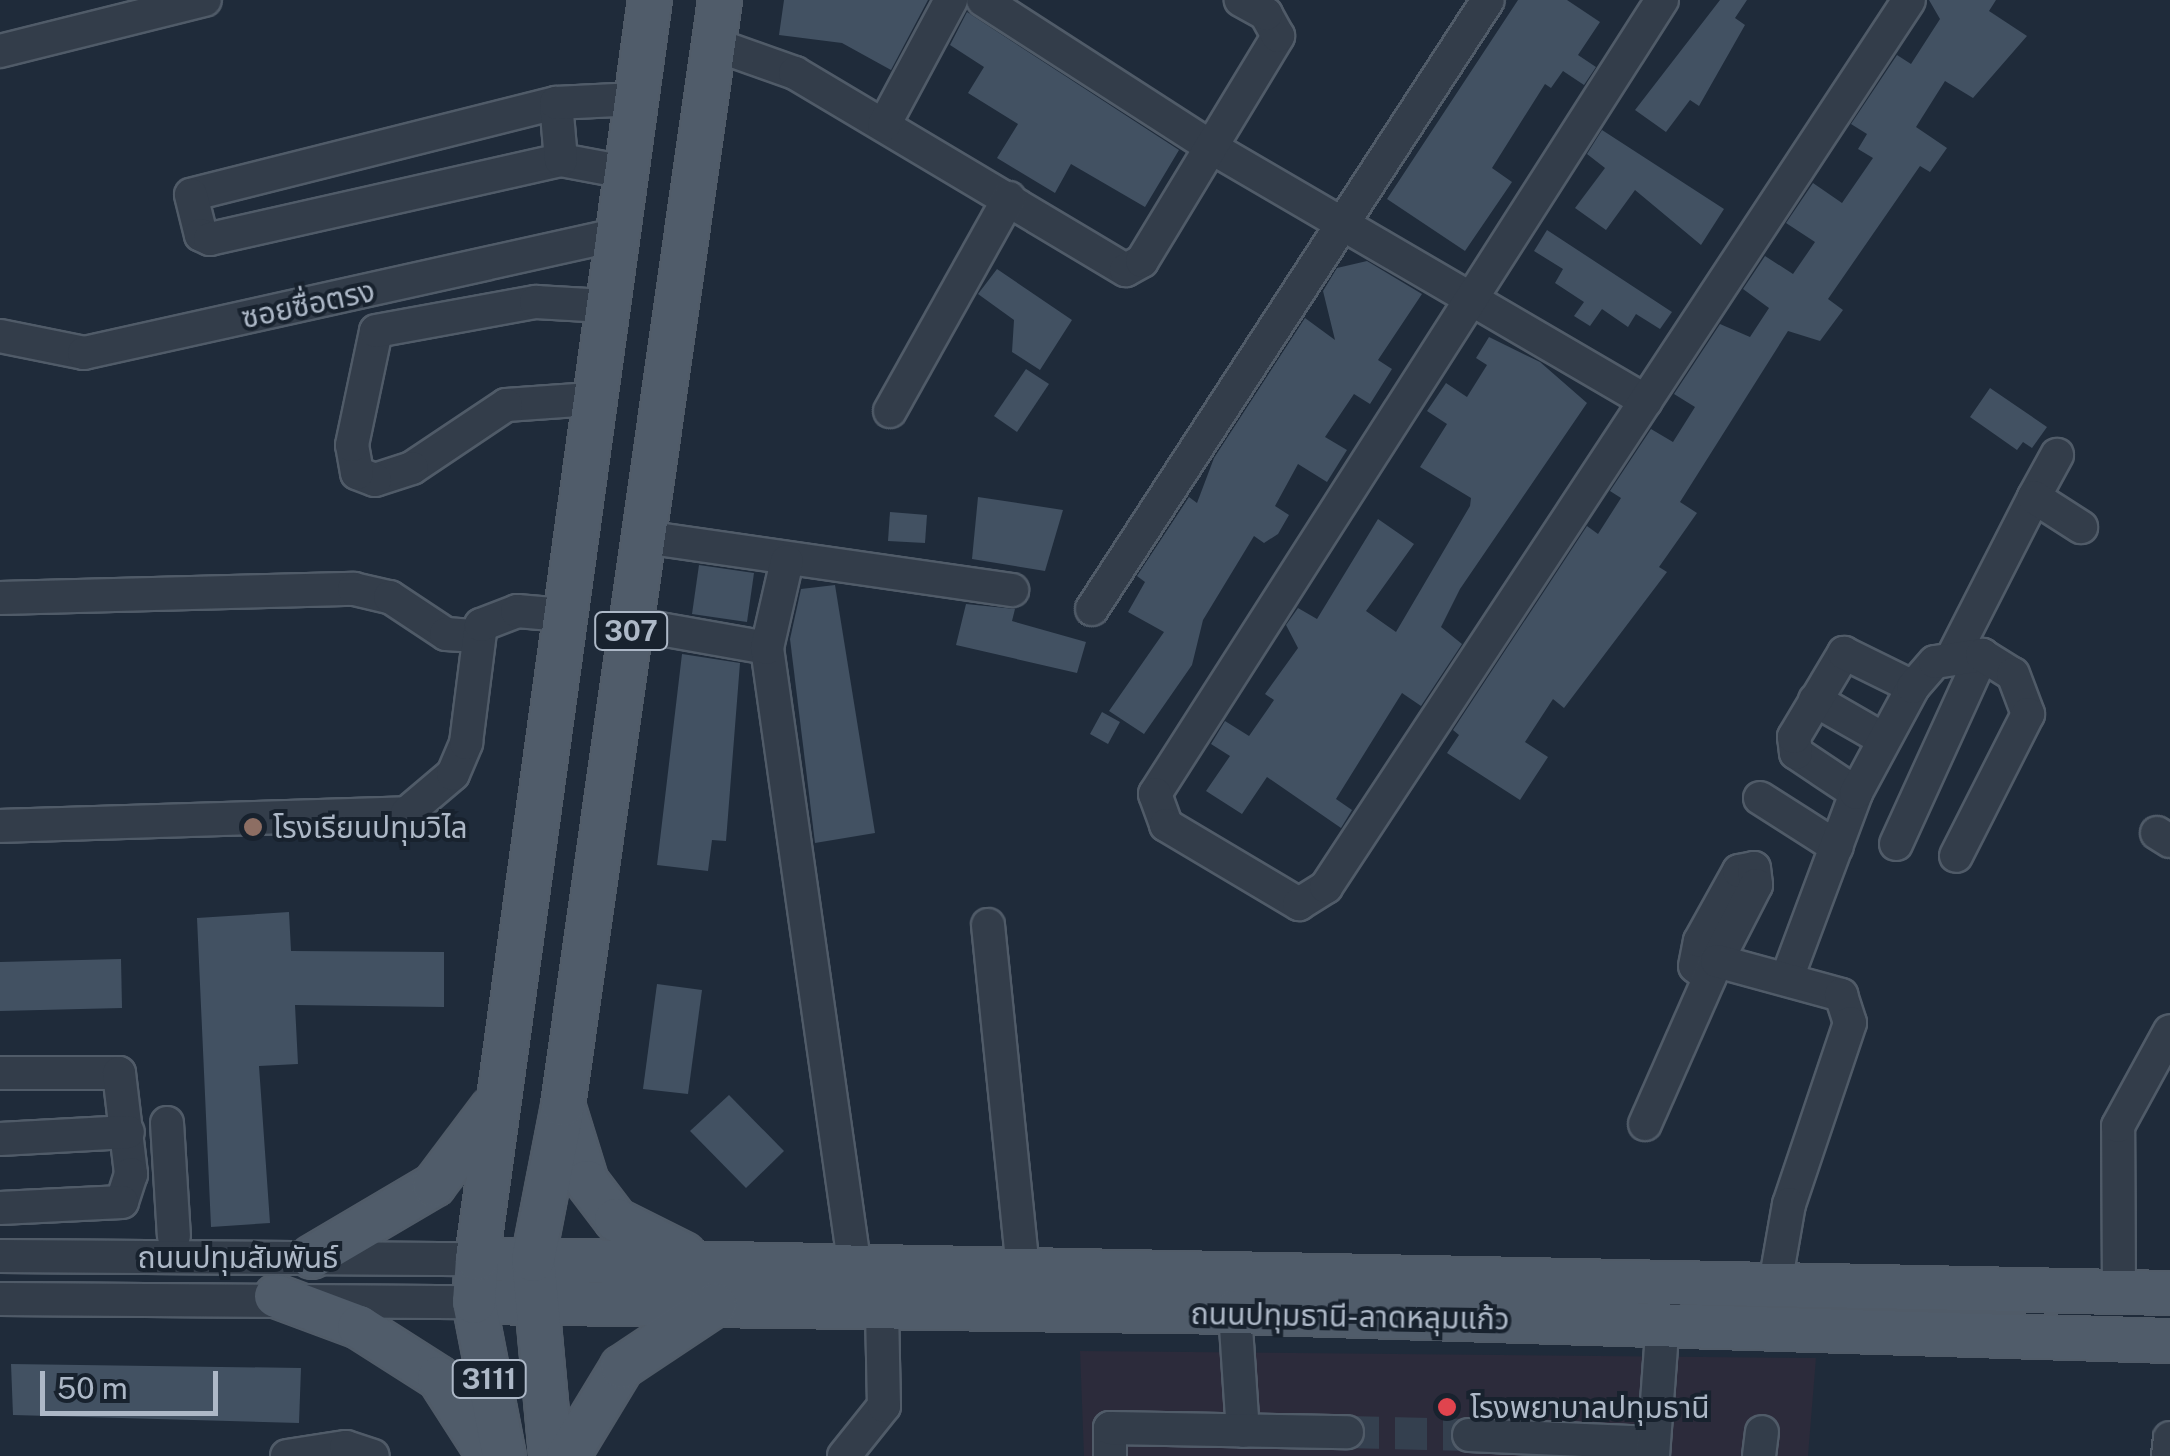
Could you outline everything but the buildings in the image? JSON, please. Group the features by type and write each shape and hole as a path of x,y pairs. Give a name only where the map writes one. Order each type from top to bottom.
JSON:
{"main road":[{"name":"307","path":"477,1259 591,399 650,0"},
{"name":"307","path":"533,1260 564,1106 720,0"},
{"path":"312,1257 434,1185 496,1102"},
{"path":"564,1106 587,1182 616,1220 649,1243 708,1262"},
{"path":"474,1302 477,1259"},
{"name":"ถนนปทุมธานี-ลาดหลุมแก้ว","path":"477,1259 2170,1293"},
{"path":"530,1304 533,1260"},
{"path":"276,1296 360,1326 439,1378 489,1456"},
{"name":"ถนนปทุมธานี-ลาดหลุมแก้ว","path":"474,1302 1235,1312 2170,1342"},
{"name":"3111","path":"474,1302 504,1456"},
{"name":"3111","path":"530,1304 551,1456"},
{"path":"568,1456 622,1367 716,1304"}],"street":[{"path":"0,51 206,0"},
{"path":"884,125 951,0"},
{"path":"982,0 1214,149 1646,401"},
{"path":"1092,609 1488,0"},
{"path":"1662,0 1475,304 1155,794 1166,825 1299,904 1326,887 1909,0"},
{"path":"713,44 795,72 1126,270 1142,261 1214,149 1278,36 1261,5"},
{"path":"626,172 561,160 201,236 192,195 198,187 556,103 636,99"},
{"path":"556,103 561,160"},
{"path":"350,152 362,204"},
{"path":"890,411 1010,198"},
{"name":"ซอยซื่อตรง","path":"0,336 84,353 616,236"},
{"path":"591,399 506,405 412,468 374,480 357,473 352,445 376,331 520,304 605,306"},
{"path":"1896,844 1967,656 2034,498 2058,455"},
{"path":"2034,498 2080,526"},
{"path":"644,537 786,561 1012,590"},
{"path":"786,561 767,648 856,1269"},
{"path":"0,598 354,588 390,597 446,634 472,636 517,611 564,614"},
{"path":"632,624 767,648"},
{"path":"0,826 407,812 452,774 466,743 472,636"},
{"path":"1856,793 1793,747 1814,700 1848,652 1914,687"},
{"path":"1788,978 1856,793 1883,739 1914,687 1967,656"},
{"path":"1956,856 2028,714 2012,674 1967,656"},
{"path":"1814,700 1883,739"},
{"path":"1760,798 1836,847"},
{"path":"988,925 1023,1272"},
{"path":"1645,1124 1713,969 1788,978 1840,995 1850,1023 1789,1204 1775,1284"},
{"path":"2118,1292 2118,1126 2170,1032"},
{"path":"0,1074 112,1070 128,1132 131,1182 122,1202 0,1208"},
{"path":"167,1123 174,1236"},
{"path":"0,1138 128,1132"},
{"path":"131,1182 170,1183"},
{"name":"ถนนปทุมสัมพันธ์","path":"0,1256 477,1259"},
{"path":"1469,1435 1653,1449 1667,1281"},
{"name":"ถนนปทุมสัมพันธ์","path":"0,1299 276,1296 474,1302"},
{"path":"844,1456 884,1406 882,1308"},
{"path":"1235,1312 1243,1431"},
{"path":"1110,1456 1110,1428 1348,1432"},
{"path":"2168,1456 2170,1438"},
{"path":"287,1456 346,1447 373,1456"}],"shaded area":[{"name":"โรงพยาบาลปทุมธานี","path":"1080,1351 1816,1358 1808,1456 1084,1456"}],"tunnel":[{"path":"1347,1432 1469,1435"}],"place":[{"name":"โรงเรียนปทุมวิไล","path":"253,827"},
{"name":"โรงพยาบาลปทุมธานี","path":"1447,1407"}]}
